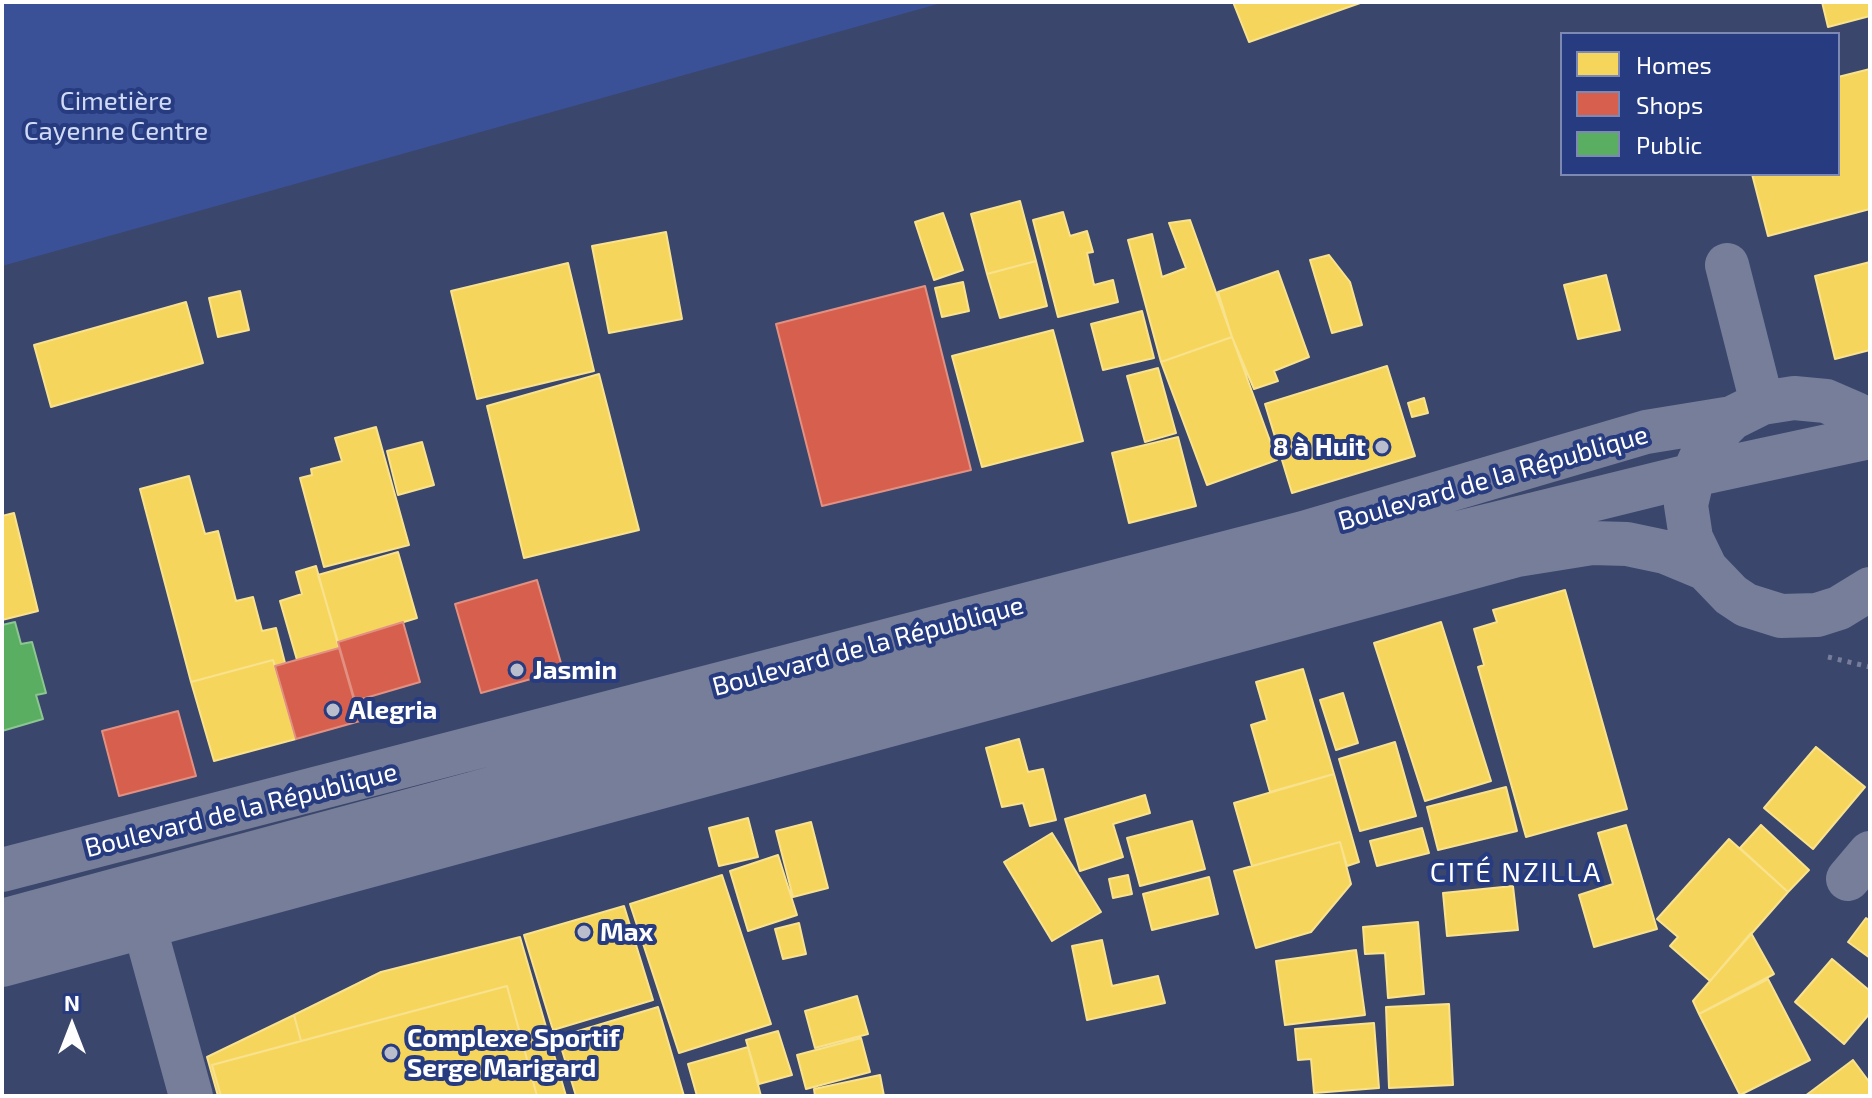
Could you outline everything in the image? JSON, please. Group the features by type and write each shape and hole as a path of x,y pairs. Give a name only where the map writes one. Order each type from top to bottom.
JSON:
{"street":[{"path":"1727,265 1747,411 1708,442 1693,475 1686,505 1691,538 1706,569 1731,595 1755,608 1781,616 1817,615 1870,626"},
{"path":"1826,401 1870,388"},
{"name":"Boulevard de la République","path":"2,870 1303,533 1646,432 1794,398 1826,401"},
{"path":"1826,401 1856,414 1870,426"},
{"path":"2,921 1219,592 1693,475 1870,437"},
{"path":"2,965 1517,555 1592,543 1627,544 1665,552 1706,569"},
{"path":"1817,615 1839,608 1870,589"},
{"path":"144,925 191,1096"}],"green space":[{"name":"Cimetière Cayenne Centre","path":"2,2 945,2 2,266"}],"building: Homes":[{"path":"1233,2 1363,2 1249,42"},
{"path":"1822,2 1870,2 1870,16 1828,27"},
{"path":"1870,69 1870,209 1768,236 1753,176 1840,176 1840,76"},
{"path":"1020,201 1036,261 987,274 971,214"},
{"path":"1063,212 1070,236 1087,231 1093,252 1087,253 1094,285 1113,280 1118,302 1058,317 1033,220"},
{"path":"943,213 963,270 934,280 915,222"},
{"path":"1190,220 1232,337 1161,362 1128,240 1152,234 1162,277 1186,268 1169,223"},
{"path":"666,232 682,319 609,333 592,246"},
{"path":"1329,255 1350,282 1362,325 1332,333 1310,260"},
{"path":"1036,261 1047,306 1000,318 987,274"},
{"path":"1870,262 1870,350 1835,359 1815,276"},
{"path":"568,263 594,371 477,399 451,291"},
{"path":"1278,271 1309,357 1274,371 1278,381 1254,389 1232,337 1218,292"},
{"path":"1606,275 1620,330 1578,339 1564,285"},
{"path":"963,282 969,311 942,317 935,288"},
{"path":"240,291 249,330 218,337 209,298"},
{"path":"186,302 203,363 51,407 34,345"},
{"path":"1142,311 1154,358 1103,370 1091,324"},
{"path":"1053,330 1083,441 982,467 952,356"},
{"path":"1232,337 1277,460 1207,485 1161,362"},
{"path":"1387,366 1415,456 1292,493 1265,404"},
{"path":"1158,368 1176,433 1145,442 1127,376"},
{"path":"599,374 639,530 524,558 487,406"},
{"path":"1424,398 1428,413 1412,417 1408,403"},
{"path":"376,427 409,545 324,567 300,478 312,475 311,469 342,461 335,438"},
{"path":"1178,437 1196,506 1129,523 1112,453"},
{"path":"422,442 434,485 398,495 387,451"},
{"path":"189,476 205,534 218,531 236,601 253,597 262,631 276,628 285,663 275,666 273,660 191,682 140,489"},
{"path":"14,513 38,611 2,620 2,516"},
{"path":"398,552 417,618 338,642 318,575"},
{"path":"316,566 339,648 297,660 280,601 302,594 296,572"},
{"path":"1565,590 1627,809 1526,837 1478,667 1484,665 1474,629 1497,622 1493,610"},
{"path":"1441,622 1491,781 1425,801 1374,643"},
{"path":"273,660 296,739 214,761 191,682"},
{"path":"1303,669 1334,774 1270,792 1251,725 1267,720 1256,682"},
{"path":"1343,693 1358,743 1336,750 1320,700"},
{"path":"1019,739 1028,772 1043,769 1056,820 1030,826 1023,803 1002,807 986,748"},
{"path":"1395,742 1416,816 1360,831 1339,759"},
{"path":"1816,747 1865,787 1813,849 1764,808"},
{"path":"1334,774 1359,862 1347,866 1340,842 1252,866 1234,803"},
{"path":"1506,787 1517,831 1438,850 1427,807"},
{"path":"1145,795 1150,813 1113,824 1123,857 1080,871 1065,819"},
{"path":"748,818 758,857 719,866 709,828"},
{"path":"1192,821 1205,869 1140,886 1127,838"},
{"path":"811,822 828,888 793,897 776,831"},
{"path":"1626,825 1657,929 1594,947 1579,895 1613,884 1598,833"},
{"path":"1761,825 1809,870 1788,892 1740,848"},
{"path":"1422,828 1429,853 1377,866 1370,841"},
{"path":"1052,833 1101,912 1052,941 1004,862"},
{"path":"1729,839 1788,892 1710,981 1670,946 1678,937 1657,919"},
{"path":"1340,842 1351,884 1311,932 1256,948 1234,871"},
{"path":"778,855 797,915 748,931 730,871"},
{"path":"722,875 771,1024 679,1053 630,904"},
{"path":"1128,875 1132,894 1113,898 1109,879"},
{"path":"1209,877 1218,914 1152,930 1143,894"},
{"path":"1513,886 1518,930 1447,936 1443,893"},
{"path":"624,906 653,1000 553,1030 524,935"},
{"path":"1866,918 1870,921 1870,958 1848,942"},
{"path":"1418,922 1424,994 1388,998 1385,953 1365,954 1363,927"},
{"path":"799,923 806,954 783,959 775,929"},
{"path":"1751,933 1774,974 1699,1014 1693,1001"},
{"path":"520,937 566,1096 537,1096 507,986 301,1041 294,1015 381,972"},
{"path":"1102,940 1112,986 1158,976 1165,1003 1087,1020 1072,946"},
{"path":"1356,950 1365,1015 1285,1025 1276,961"},
{"path":"1832,959 1870,991 1870,1013 1844,1044 1795,1002"},
{"path":"1768,979 1810,1060 1740,1095 1699,1014"},
{"name":"Complexe Sportif Serge Marigard","path":"507,986 537,1096 221,1096 212,1065"},
{"path":"857,996 868,1034 815,1048 805,1011"},
{"path":"1449,1004 1453,1085 1389,1088 1386,1007"},
{"path":"658,1007 684,1096 576,1096 558,1037"},
{"path":"294,1015 301,1041 212,1065 221,1096 218,1096 207,1057"},
{"path":"1374,1023 1379,1088 1314,1093 1311,1059 1298,1060 1295,1029"},
{"path":"778,1031 792,1075 759,1084 746,1040"},
{"path":"861,1038 870,1072 806,1089 797,1055"},
{"path":"748,1047 761,1096 697,1096 688,1064"},
{"path":"1853,1060 1870,1083 1870,1096 1805,1096"},
{"path":"880,1075 884,1096 815,1096 814,1089"}],"building: Shops":[{"path":"925,286 971,470 822,506 776,324"},
{"path":"537,580 563,670 481,693 455,604"},
{"path":"403,622 420,682 355,701 338,642"},
{"path":"339,648 360,721 296,739 275,666"},
{"path":"178,711 196,776 119,796 102,731"}],"building: Public":[{"path":"15,622 21,644 32,642 46,693 36,695 43,719 2,731 2,625"}],"place":[{"name":"8 à Huit","path":"1382,447"},
{"name":"Jasmin","path":"517,670"},
{"name":"Alegria","path":"333,710"},
{"name":"Max","path":"584,932"},
{"name":"Complexe Sportif Serge Marigard","path":"391,1053"}],"district":[{"name":"CITÉ NZILLA","path":"1516,873"}]}
